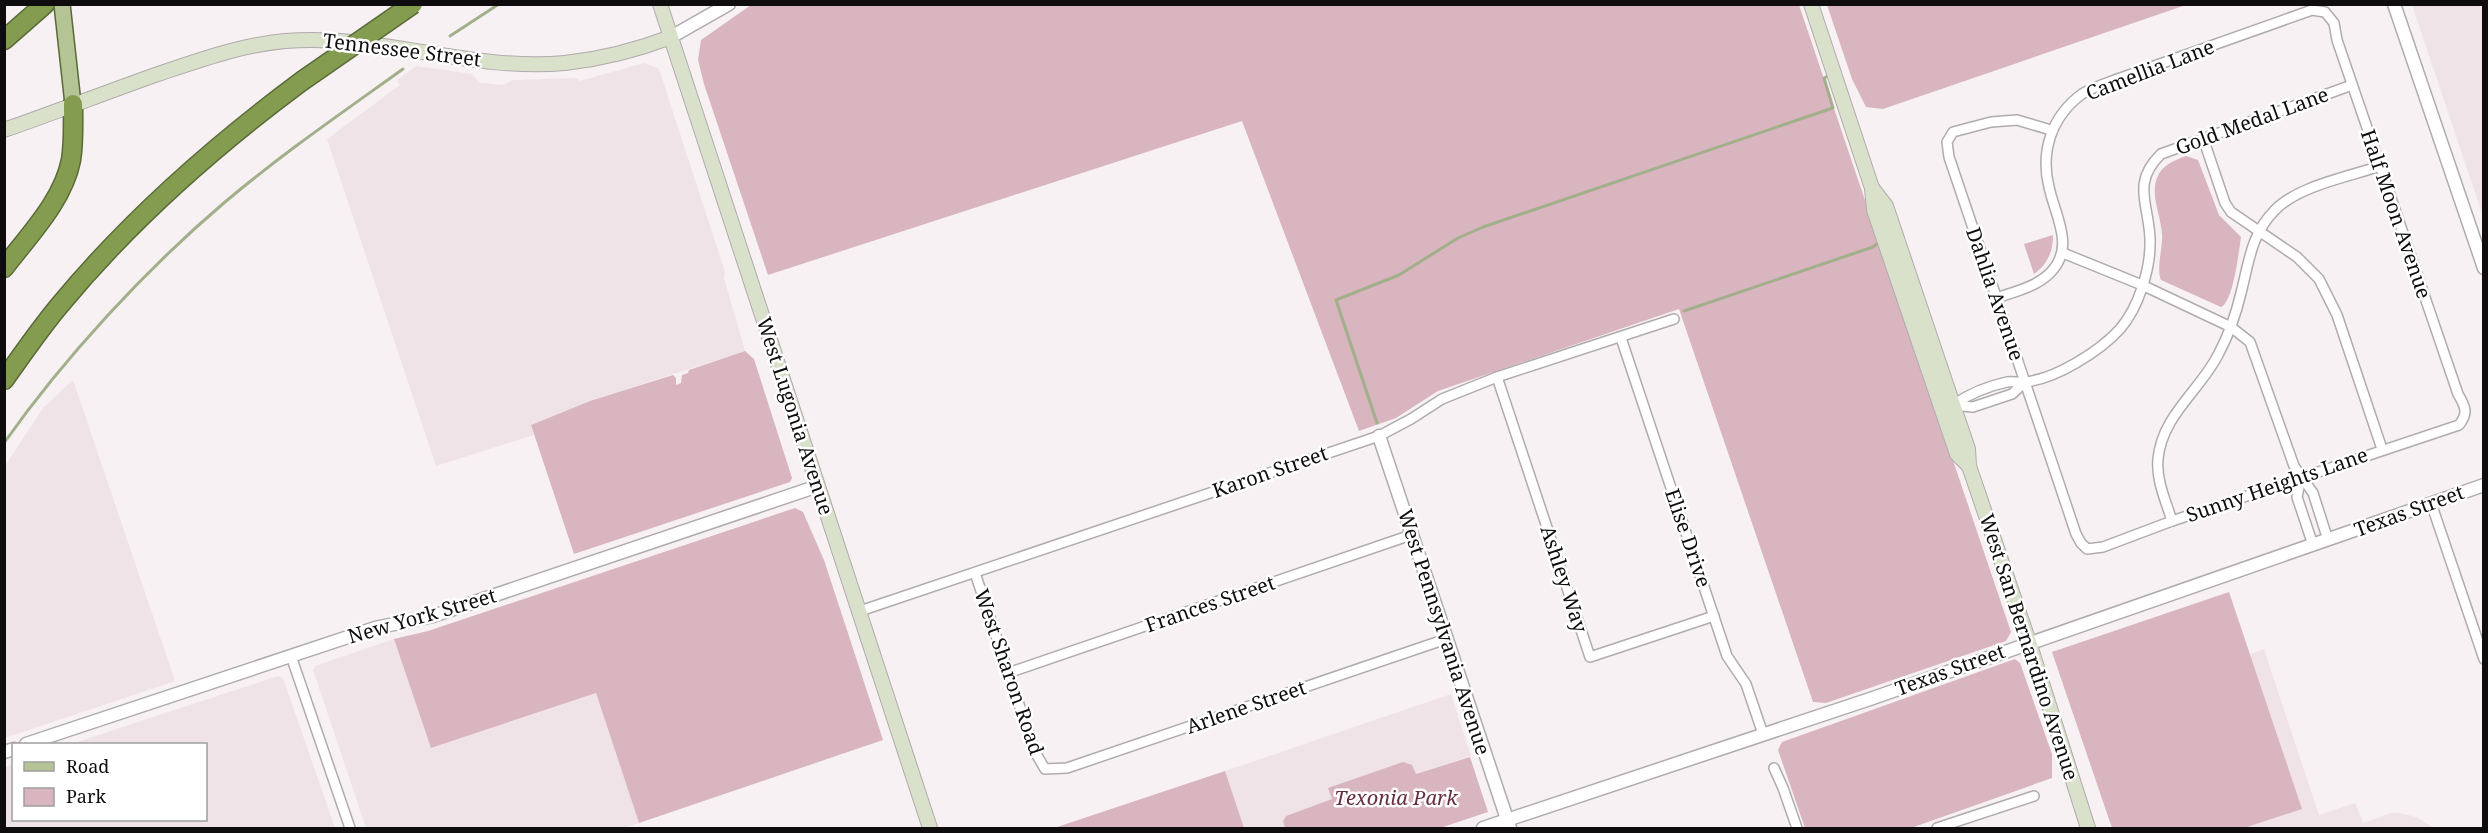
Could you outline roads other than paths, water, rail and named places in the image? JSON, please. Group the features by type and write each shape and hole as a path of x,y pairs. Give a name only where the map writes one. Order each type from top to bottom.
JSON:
{"highway":[{"path":"4,40 45,4"},
{"path":"4,380 58,307 106,253 208,154 302,81 413,4"},
{"path":"4,268 56,199 64,182 74,138 73,104"}],"main road":[{"path":"62,4 73,104"},
{"name":"West Lugonia Avenue","path":"660,4 930,828"},
{"name":"West San Bernardino Avenue","path":"1811,4 1872,188 1874,210 1957,454 1969,466"},
{"name":"Tennessee Street","path":"8,128 216,55 254,45 286,41 375,44 474,59 541,64 603,57 670,38"},
{"name":"West San Bernardino Avenue","path":"1872,188 1886,206 1968,449 1969,466 2029,642 2088,828"},
{"path":"1910,315 1917,324 1942,397 1953,405"}],"street":[{"name":"Tennessee Street","path":"670,38 729,4"},
{"path":"2394,4 2484,268"},
{"name":"Camellia Lane","path":"2063,253 2062,225 2049,187 2046,149 2051,130 2065,110 2083,93 2312,10 2325,12"},
{"name":"Half Moon Avenue","path":"2325,12 2334,22 2337,40 2352,85 2458,394 2466,409 2465,418"},
{"name":"Gold Medal Lane","path":"1953,405 1969,394 2009,381 2025,382 2072,366 2092,353 2121,328 2136,302 2150,257 2149,224 2143,180 2150,165 2161,153 2352,85"},
{"name":"Dahlia Avenue","path":"2051,130 2017,120 1991,123 1953,132 1947,142 1949,157 2076,534 2087,549"},
{"path":"2203,138 2225,202 2231,212 2297,256 2319,279 2337,315 2382,449"},
{"path":"2172,521 2159,483 2158,459 2164,435 2181,404 2218,356 2231,327 2251,246 2258,231 2276,209 2294,195 2380,166"},
{"path":"1996,298 2037,284 2051,273 2063,253 2142,285 2241,333 2255,350 2294,466 2313,493 2328,540"},
{"name":"Karon Street","path":"860,611 1379,436 1411,420 1442,399 1497,377 1674,319"},
{"name":"Elise Drive","path":"1621,338 1727,656 1749,691 1763,734"},
{"name":"Ashley Way","path":"1497,377 1590,657 1714,616"},
{"name":"Sunny Heights Lane","path":"2087,549 2103,547 2382,449 2459,425 2465,418"},
{"name":"West Pennsylvania Avenue","path":"1379,436 1509,824"},
{"path":"2301,477 2297,497 2313,545"},
{"name":"Texas Street","path":"1483,828 1509,824 2484,485"},
{"name":"New York Street","path":"29,743 375,628 433,616 818,486"},
{"path":"2431,503 2484,659"},
{"name":"Frances Street","path":"1008,673 1411,535"},
{"name":"West Sharon Road","path":"975,573 1035,752 1045,769"},
{"name":"Arlene Street","path":"1045,769 1067,768 1446,639"},
{"path":"291,656 350,828"},
{"path":"1774,768 1797,828"},
{"path":"1939,828 2034,796"}],"waterway":[{"path":"450,36 499,4"},
{"path":"4,443 79,347 136,285 195,228 268,167 403,69"},
{"path":"1377,423 1336,300 1399,275 1458,238 1483,227 1833,108 1824,78 1828,76"},
{"path":"1684,311 1873,247 1878,243"}],"park label":[{"name":"Texonia Park","path":"1396,798"}]}
